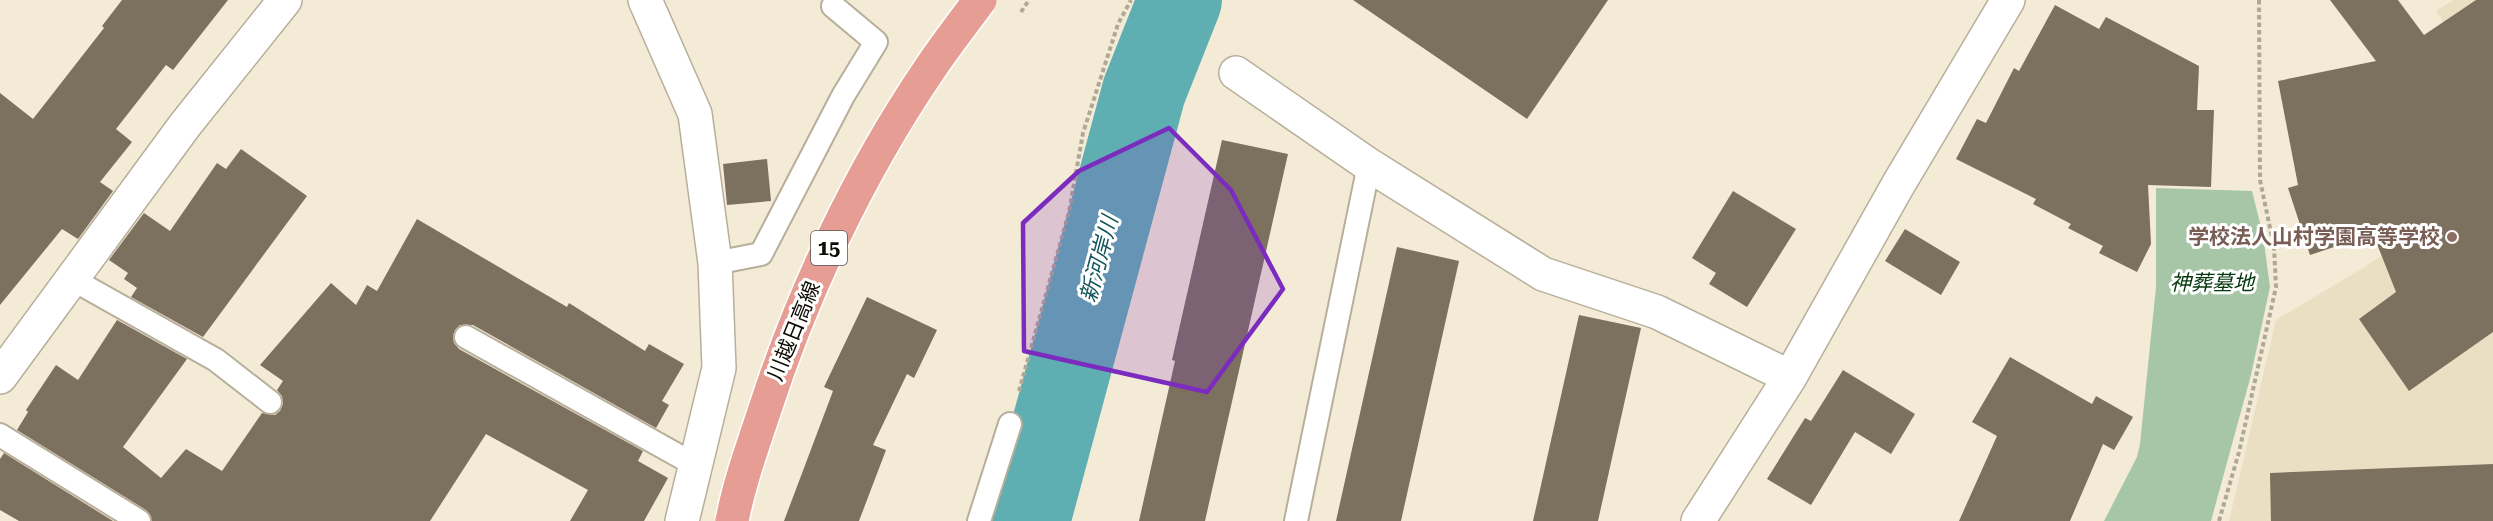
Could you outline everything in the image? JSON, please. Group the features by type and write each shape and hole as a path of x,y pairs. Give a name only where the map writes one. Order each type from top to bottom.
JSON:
{"main road":[{"name":"川越日高線","path":"732,521 738,489 779,366 819,267 876,156 928,71 980,0"}],"street":[{"path":"0,377 185,125 285,0"},
{"path":"645,0 695,114 715,263 719,368 682,521"},
{"path":"1698,521 1790,377 1898,185 2008,0"},
{"path":"1236,73 1369,165 1543,274 1656,312 1790,377"}],"lane":[{"path":"715,263 761,254 843,96 876,42 833,6"},
{"path":"1296,521 1369,165"},
{"path":"72,279 216,360 270,402"},
{"path":"466,336 695,465"},
{"path":"979,521 1010,424"},
{"path":"0,435 140,521"}],"path":[{"path":"1010,424 1069,212 1083,133 1119,24 1131,0"},
{"path":"2219,521 2239,452 2276,287 2274,247 2260,180 2259,0"}],"highlighted area":[{"path":"1169,128 1231,190 1283,289 1207,392 1024,351 1023,223 1079,171"}],"shaded area":[{"name":"学校法人山村学園高等学校","path":"2453,0 2493,0 2493,521 2229,521 2276,320 2363,268 2457,205 2489,87 2436,11"}],"green space":[{"name":"神葬墓地","path":"2156,188 2252,191 2263,235 2270,287 2251,375 2211,521 2104,521 2137,457 2140,444 2156,287"}],"building":[{"path":"122,0 228,0 173,70 166,65 116,129 132,142 100,182 113,191 78,239 62,229 0,305 0,93 33,119 104,28 102,26"},
{"path":"1353,0 1608,0 1527,119"},
{"path":"2330,0 2398,0 2424,35 2476,0 2493,0 2493,332 2409,391 2359,319 2396,292 2373,234 2310,255 2288,188 2298,185 2278,81 2376,61"},
{"path":"2055,5 2099,29 2106,17 2199,66 2197,110 2214,110 2211,187 2148,185 2151,244 2137,272 2099,253 2103,246 2068,228 2071,224 2033,204 2036,199 1956,159 1977,119 1986,123 2014,68 2019,71"},
{"path":"1222,140 1288,154 1205,521 1139,521 1175,361 1172,360"},
{"path":"241,149 307,196 203,337 131,297 137,288 124,279 128,273 109,260 144,213 170,231 217,163 226,169"},
{"path":"767,159 771,201 727,205 723,164"},
{"path":"1733,191 1796,229 1747,307 1709,284 1716,273 1692,258"},
{"path":"417,219 567,307 569,303 645,351 649,344 684,364 662,401 669,405 656,428 473,325 460,325 453,337 459,349 643,451 638,461 668,478 644,521 570,521 588,490 486,434 430,521 152,521 146,510 17,430 28,412 26,410 56,365 78,380 117,320 187,359 123,447 161,478 186,449 222,471 262,413 275,415 283,404 282,396 277,390 283,381 260,365 331,283 356,305 367,285 377,291"},
{"path":"1905,229 1960,262 1941,295 1885,261"},
{"path":"1397,247 1459,261 1401,521 1336,521"},
{"path":"867,297 937,330 914,378 907,374 873,445 886,450 859,521 784,521 833,391 824,387"},
{"path":"1579,315 1641,328 1598,521 1533,521"},
{"path":"2010,357 2092,404 2096,396 2133,417 2114,450 2103,444 2070,521 1959,521 1997,436 1972,422"},
{"path":"1843,370 1915,414 1891,454 1855,432 1811,505 1767,479 1805,418 1811,421"},
{"path":"4,453 113,521 19,521 0,510 0,459"},
{"path":"2493,464 2493,521 2271,521 2270,473"}],"waterway":[{"name":"新河岸川","path":"1028,521 1144,91 1180,0"}],"place":[{"name":"学校法人山村学園高等学校","path":"2452,237"}]}
